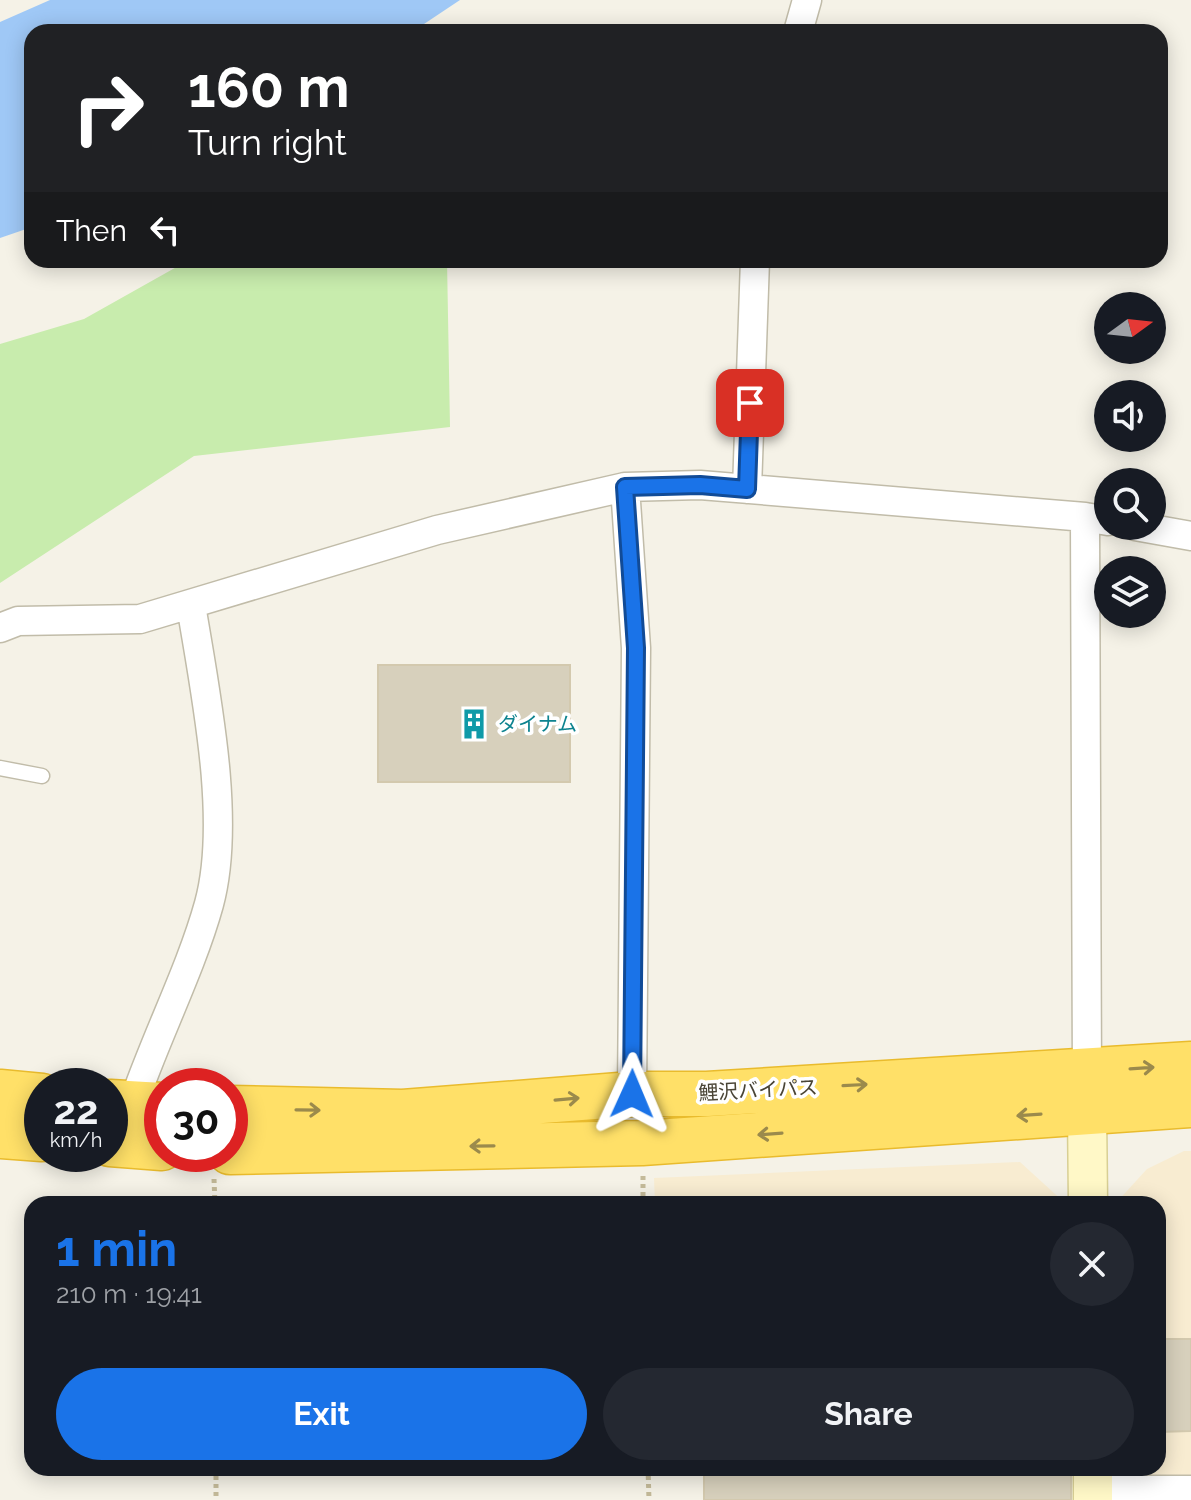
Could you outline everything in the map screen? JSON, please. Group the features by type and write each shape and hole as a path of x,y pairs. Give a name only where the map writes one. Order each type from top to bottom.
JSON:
{"highway":[{"name":"鯉沢バイパス","path":"248,1152 642,1143 1087,1091 1191,1064"},
{"name":"鯉沢バイパス","path":"248,1108 403,1112 632,1094 1087,1091 1191,1105"},
{"path":"0,1092 24,1094"},
{"path":"0,1136 24,1138"}],"street":[{"path":"800,24 807,0"},
{"path":"747,489 755,268"},
{"path":"0,628 18,621 140,619 437,530 625,487 700,485 1094,519"},
{"path":"625,487 636,648 632,1094"},
{"path":"1166,532 1191,536"},
{"path":"1088,1196 1096,540"},
{"path":"135,1104 209,902 216,836 214,750 191,605"},
{"path":"1093,1486 1191,1490"}],"lane":[{"path":"0,768 42,776"}],"path":[{"path":"216,1476 216,1500"},
{"path":"648,1476 649,1500"}],"shaded area":[{"path":"1184,1151 1191,1151 1191,1481 1124,1481 1118,1476 1166,1476 1166,1196 1122,1196 1147,1169"},
{"path":"1020,1162 1057,1196 655,1196 654,1178"}],"green space":[{"path":"175,268 447,268 450,427 194,456 0,583 0,344 84,319"}],"water":[{"path":"50,0 460,0 424,24 24,24 24,230 0,238 0,22"}],"building":[{"name":"ダイナム","path":"378,665 570,665 570,782 378,782"},
{"path":"1166,1339 1191,1339 1191,1431 1166,1432"},
{"path":"704,1476 1071,1476 1071,1500 704,1500"}],"place":[{"name":"ダイナム","path":"474,724"}],"route":[{"path":"632,1094 636,648 625,487 700,485 747,489 750,403"}]}
